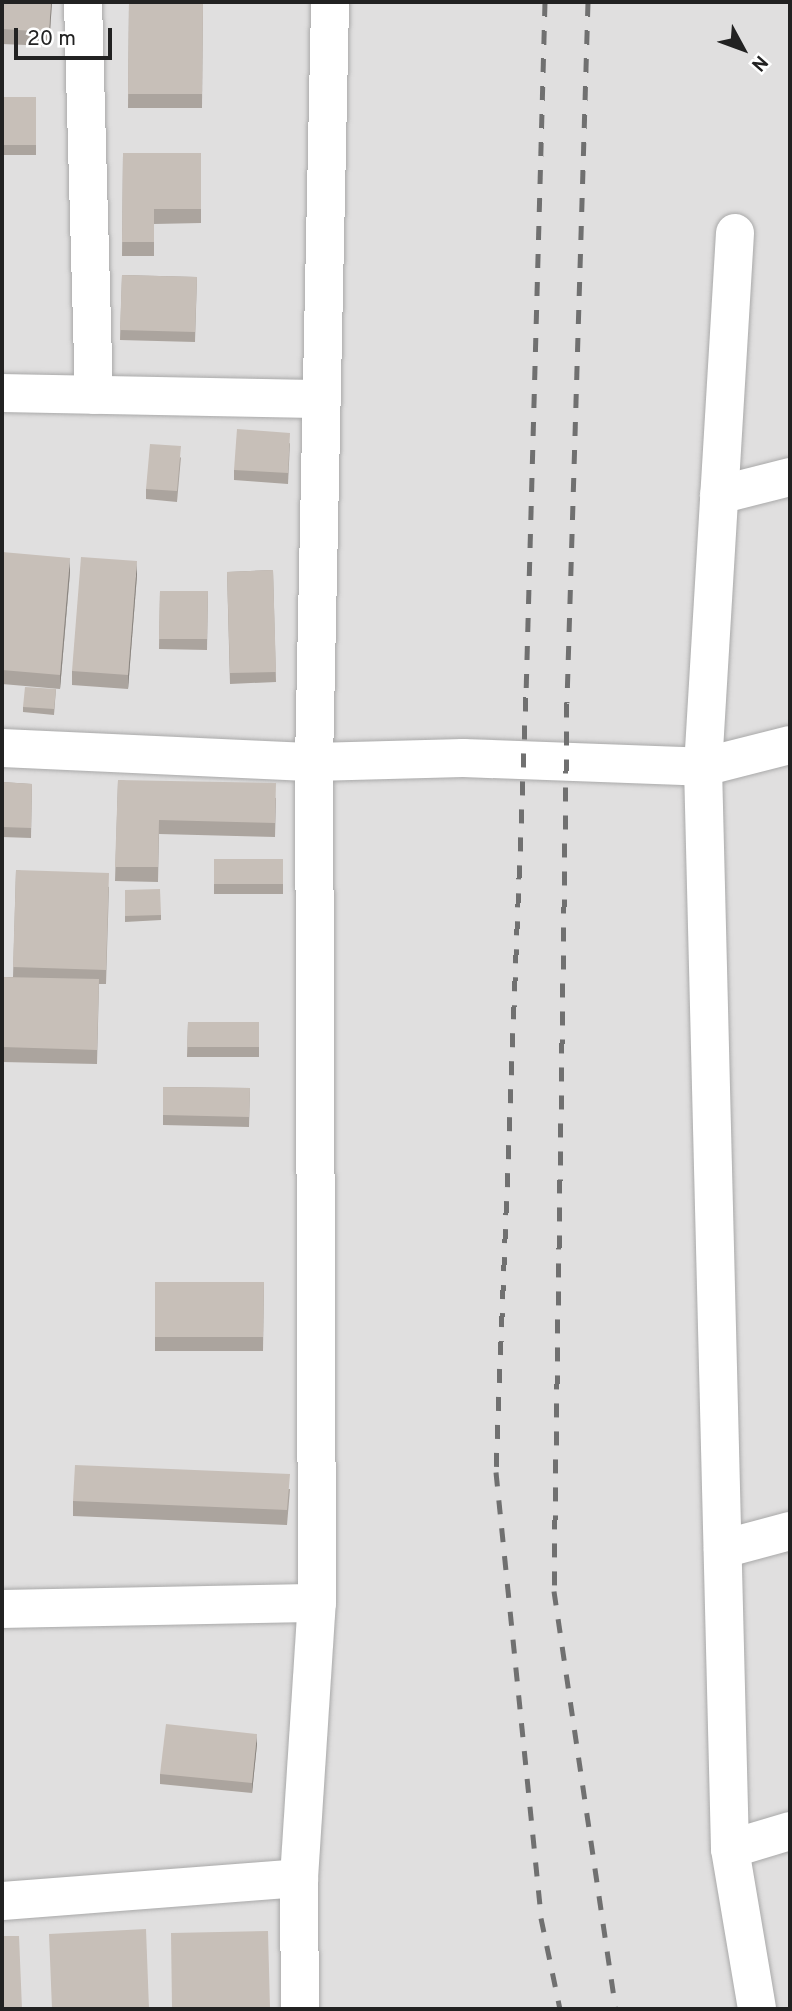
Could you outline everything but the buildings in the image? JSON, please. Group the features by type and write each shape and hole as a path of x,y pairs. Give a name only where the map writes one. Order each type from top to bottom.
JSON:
{"street":[{"path":"83,2 94,395"},
{"path":"300,2009 299,1878 317,1603 314,762 330,2"},
{"path":"735,233 703,767 730,1849 757,2009"},
{"path":"2,393 322,399"},
{"path":"719,495 790,477"},
{"path":"2,748 314,762 463,758 703,767 790,745"},
{"path":"723,1549 790,1531"},
{"path":"2,1609 317,1603"},
{"path":"730,1849 790,1831"},
{"path":"2,1900 299,1878"}],"shaded area":[{"path":"2,2 790,2 790,2009 2,2009"}],"railway":[{"path":"545,2 526,697 496,1472 541,1918 560,2009"},
{"path":"588,2 567,703 554,1591 616,2009"}]}
